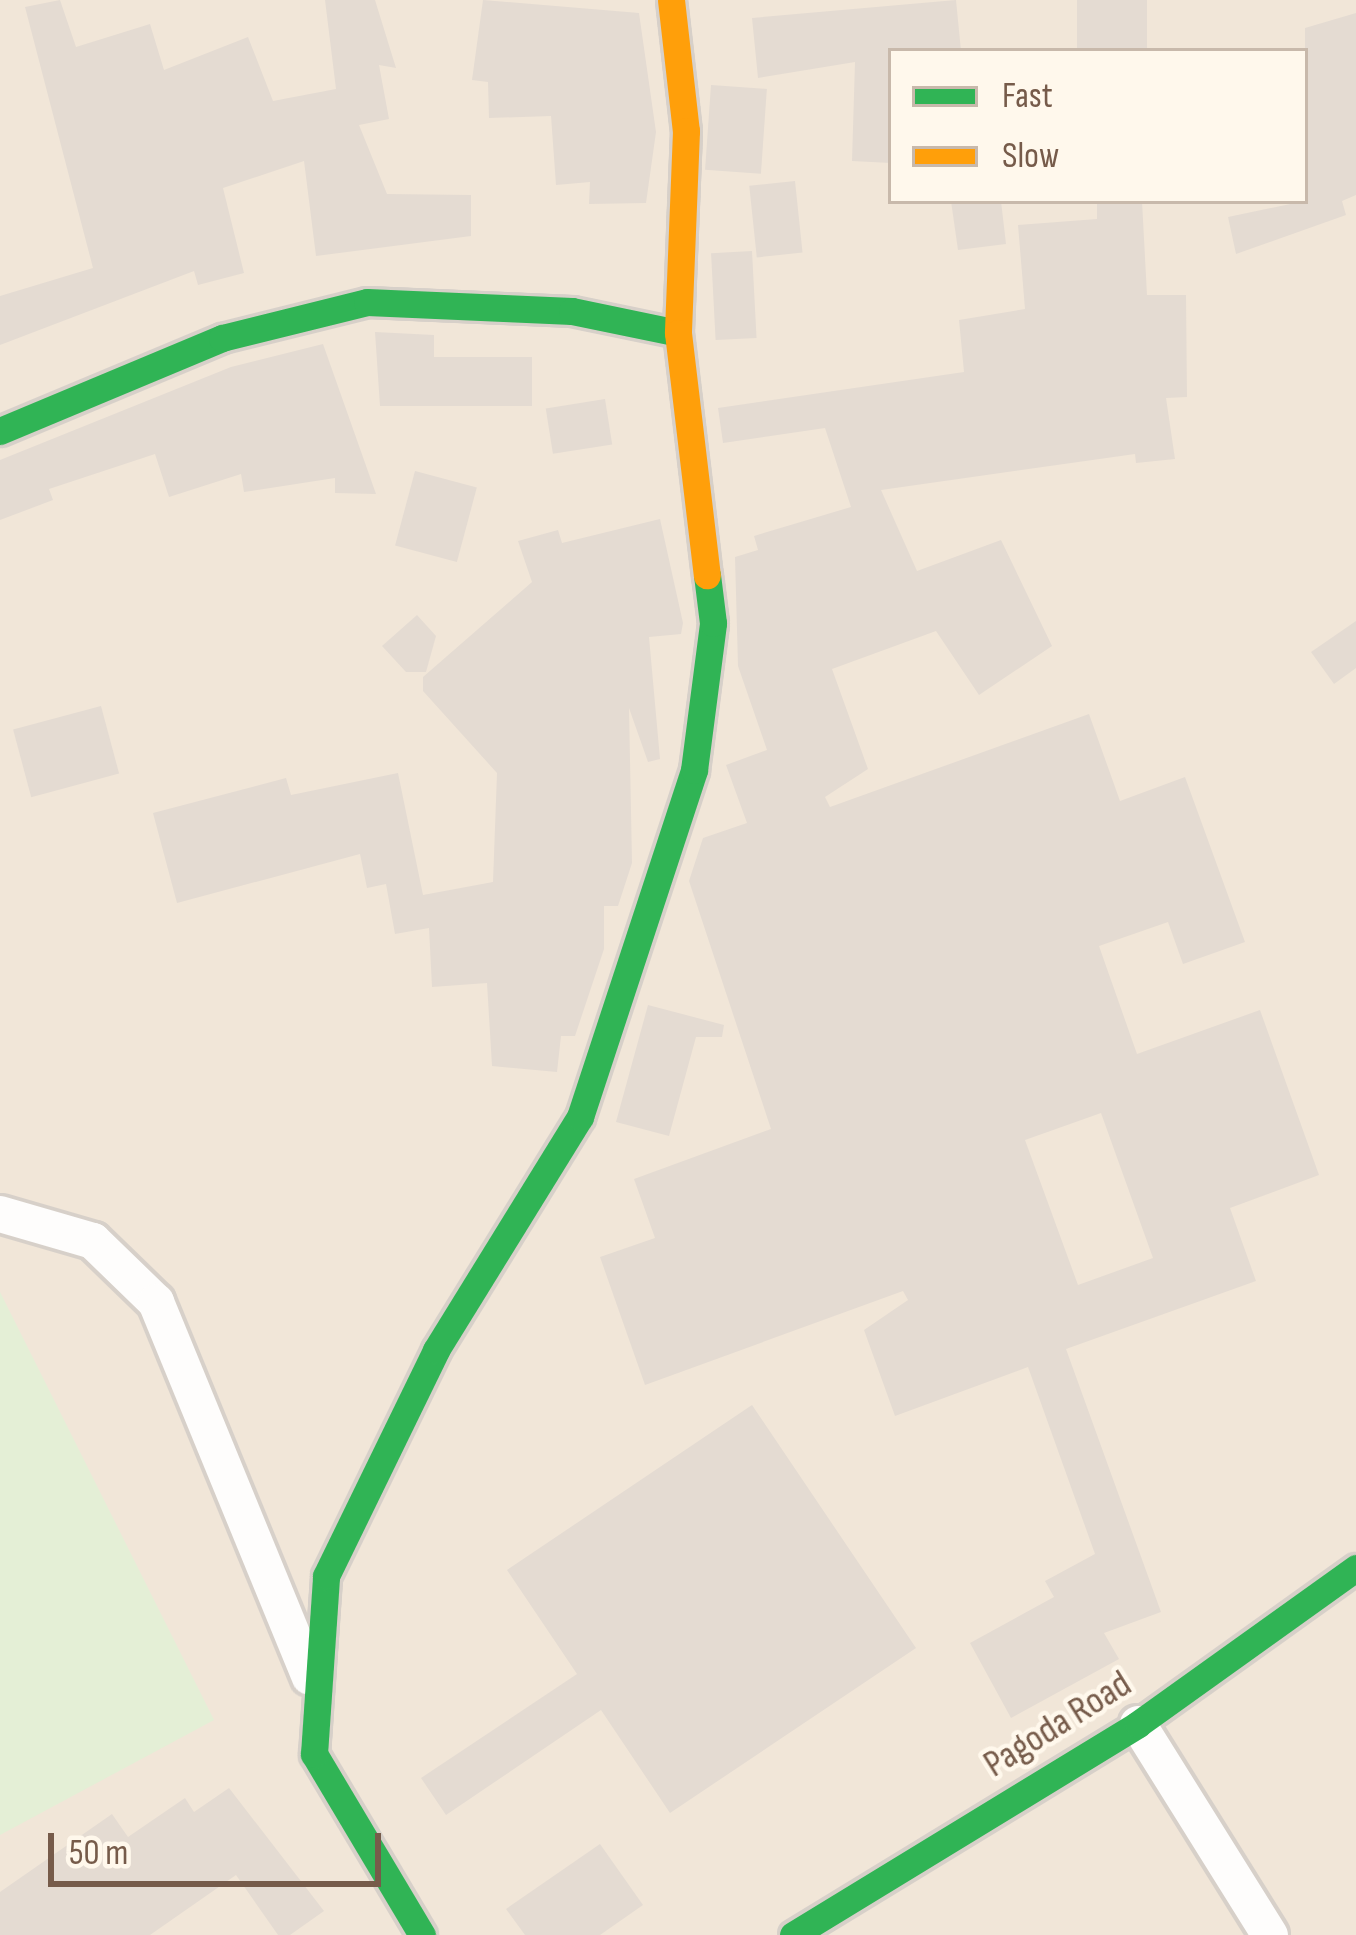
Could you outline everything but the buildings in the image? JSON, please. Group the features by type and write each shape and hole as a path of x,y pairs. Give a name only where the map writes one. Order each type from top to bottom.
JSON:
{"street":[{"path":"422,1935 314,1754 311,1682 326,1576 436,1350 580,1117 694,770 713,623 678,333 686,130 671,0"},
{"path":"0,431 221,338 367,302 572,311 678,333"},
{"path":"0,1214 93,1240 156,1302 311,1682"},
{"name":"Pagoda Road","path":"793,1935 1138,1724 1356,1568"},
{"path":"1138,1724 1270,1935"}],"shaded area":[{"path":"0,0 1356,0 1356,1935 0,1935"}],"green space":[{"path":"0,1292 214,1720 0,1835"}],"traffic: fast":[{"path":"0,431 222,338 367,302 572,311 678,333"},
{"path":"422,1935 314,1754 326,1576 436,1350 580,1117 694,770 713,623 707,575"},
{"path":"793,1935 1138,1724 1356,1568"}],"traffic: slow":[{"path":"671,0 686,131 678,333 707,575"}]}
